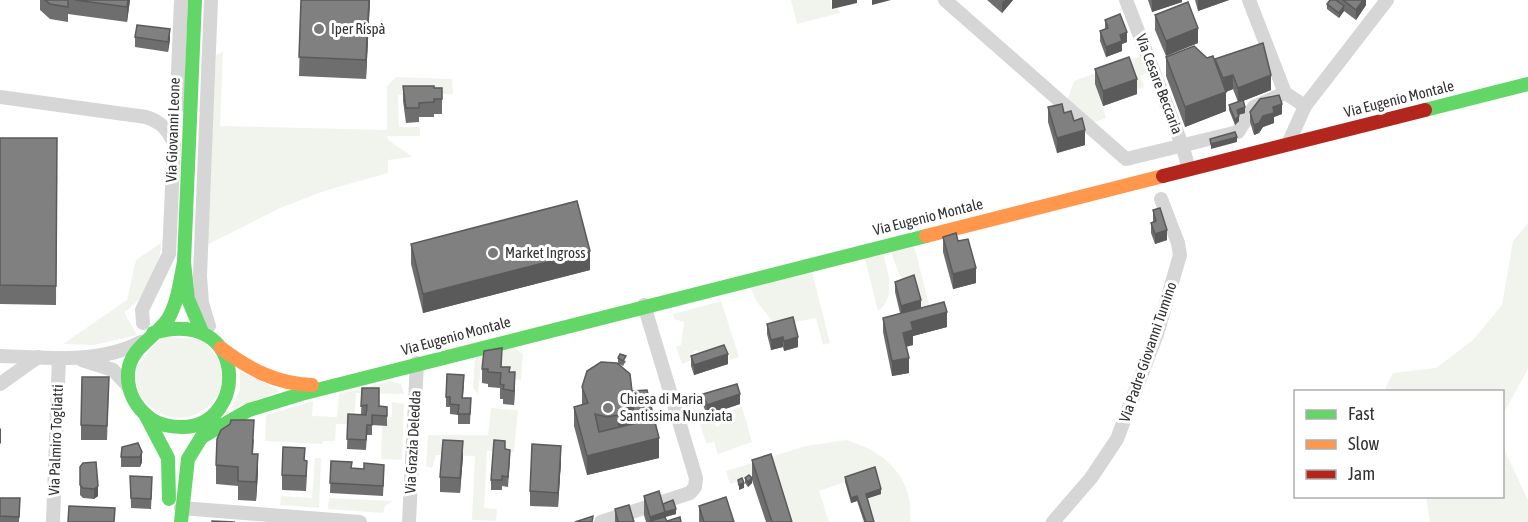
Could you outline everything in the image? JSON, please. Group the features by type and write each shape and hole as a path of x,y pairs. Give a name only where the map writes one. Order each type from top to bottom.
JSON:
{"main road":[{"name":"Via Giovanni Leone","path":"184,262 195,0"},
{"name":"Via Eugenio Montale","path":"336,384 1528,84"},
{"path":"184,262 189,298 202,332"},
{"path":"168,522 170,473 168,458 145,416 132,398 129,388 130,363 146,332 166,321 175,305 184,262"},
{"path":"146,332 177,326 202,332 263,377 295,386 336,384"},
{"path":"197,441 221,416 225,399 230,373 219,346"},
{"path":"193,426 336,384"},
{"path":"145,416 168,427 208,424 221,416"},
{"path":"181,522 184,472 197,441 208,424"}],"street":[{"path":"181,0 178,73 190,123"},
{"path":"211,0 200,276 202,303 219,346"},
{"path":"945,0 1126,159 1238,132 1254,106 1285,93"},
{"name":"Via Cesare Beccaria","path":"1126,0 1182,145 1189,169"},
{"path":"1249,0 1285,93 1305,106"},
{"path":"1288,144 1305,106 1387,0"},
{"path":"0,97 146,117 165,127 174,144 169,254 142,310 146,332 117,352 74,358 0,356"},
{"name":"Via Padre Giovanni Tumino","path":"1053,522 1091,478 1117,439 1156,334 1180,255 1178,243 1161,199"},
{"path":"601,522 690,493 695,487 696,478 644,305"},
{"path":"0,384 38,357"},
{"name":"Via Palmiro Togliatti","path":"53,522 59,358"},
{"path":"74,358 112,370 129,388"},
{"name":"Via Grazia Deledda","path":"409,522 417,363"},
{"path":"182,508 360,522"}],"shaded area":[{"path":"791,0 830,0 832,9 838,8 840,13 797,24"},
{"path":"223,52 220,126 387,130 387,86 396,77 452,79 453,94 398,95 399,127 420,127 420,136 387,136 388,140 413,157 388,160 388,173 327,190 280,208 207,245 216,55"},
{"path":"1141,56 1147,73 1140,76 1144,87 1136,90 1095,84 1106,118 1092,123 1067,101 1074,81"},
{"path":"1528,223 1528,369 1504,412 1504,390 1384,390 1393,373 1436,368 1473,340 1502,305 1513,241"},
{"path":"161,243 158,262 150,282 138,300 124,312 137,335 94,345 63,344 127,300 136,260"},
{"path":"914,246 933,320 925,314 907,289 891,252"},
{"path":"883,254 889,277 889,292 888,299 878,311 865,259"},
{"path":"812,272 830,343 823,345 816,318 775,326 759,304 751,287"},
{"path":"721,301 739,357 730,360 728,353 718,357 694,350 692,360 682,364 676,347 681,345 684,322 674,319 673,314"},
{"path":"162,336 203,340 219,363 222,377 220,391 203,411 177,418 163,415 141,397 137,386 136,368"},
{"path":"514,347 523,354 521,380 512,379 512,371 481,365 478,394 473,388 475,357"},
{"path":"240,371 277,389 278,392 231,409 240,389"},
{"path":"390,381 401,384 404,394 356,393 354,424 336,424 335,441 323,441 322,444 265,441 266,415 313,401 312,416 337,417 339,394"},
{"path":"392,402 404,404 402,460 381,459 382,426 387,426 387,417 392,417"},
{"path":"742,407 752,442 718,454 714,442 706,443 700,424 710,421 718,427 732,410"},
{"path":"491,408 518,410 514,452 487,451 484,508 497,509 496,521 472,520 475,456 436,455 432,468 426,466 428,435 488,435"},
{"path":"846,440 875,453 899,474 909,497 911,522 873,522 845,482 819,491 829,522 793,522 776,469 730,484 726,471 806,446"},
{"path":"1504,449 1528,500 1528,522 1430,522 1426,498 1504,498"},
{"path":"315,458 321,458 319,508 280,505 281,496 312,498"},
{"path":"329,498 393,501 385,506 383,513 328,509"}],"building":[{"path":"45,0 68,0 68,7 50,4"},
{"path":"75,0 128,0 127,7"},
{"path":"301,0 369,0 366,60 299,57"},
{"path":"1330,0 1338,0 1344,6 1339,13 1327,4"},
{"path":"1343,0 1363,0 1356,10"},
{"path":"1188,2 1198,28 1166,41 1155,15"},
{"path":"1120,14 1127,32 1120,35 1122,41 1106,47 1100,31 1108,28 1105,20"},
{"path":"137,25 170,29 168,42 135,37"},
{"path":"1263,43 1271,75 1238,88 1233,75 1223,78 1215,59"},
{"path":"1194,46 1207,58 1213,56 1226,92 1185,107 1166,57"},
{"path":"1129,57 1137,79 1103,91 1095,69"},
{"path":"403,86 442,88 442,99 419,103 419,108 406,108"},
{"path":"1279,95 1282,104 1273,107 1274,113 1263,116 1259,123 1254,125 1250,112 1260,99"},
{"path":"1243,100 1245,107 1237,110 1239,116 1235,120 1229,105"},
{"path":"1062,104 1064,113 1071,111 1074,121 1082,118 1085,130 1057,138 1048,107"},
{"path":"1235,132 1237,137 1211,144 1210,139"},
{"path":"0,138 57,138 56,286 0,285"},
{"path":"577,201 590,251 423,294 411,244"},
{"path":"1160,208 1167,230 1155,234 1151,223 1156,221 1153,210"},
{"path":"956,233 958,241 968,239 976,268 953,274 943,237"},
{"path":"914,275 921,300 901,306 895,282"},
{"path":"944,302 947,312 911,322 913,330 903,333 909,358 892,361 883,318"},
{"path":"793,317 798,337 784,341 783,337 771,340 767,324"},
{"path":"724,345 728,354 694,365 691,356"},
{"path":"502,348 501,367 510,367 509,372 515,372 514,391 503,389 504,385 500,384 501,373 482,369 484,351"},
{"path":"620,354 626,356 623,361 618,358"},
{"path":"601,362 617,363 630,374 632,391 647,390 659,438 587,456 574,407 588,403 582,387 587,371","holes":["632,404 637,423 599,432 595,414 607,417 618,415"]},
{"path":"447,374 464,375 462,398 471,398 470,414 458,414 459,405 450,404 450,397 446,397"},
{"path":"82,377 109,377 107,426 81,425"},
{"path":"737,384 740,394 707,405 703,394"},
{"path":"362,388 379,388 379,406 387,407 387,416 372,415 372,425 367,425 366,440 347,439 348,414 366,415 367,405 361,406"},
{"path":"231,420 254,420 252,454 258,454 256,482 238,481 238,467 216,465 217,439 221,430 230,424"},
{"path":"443,440 463,441 460,478 440,477"},
{"path":"494,440 505,441 505,449 510,450 508,477 502,476 502,480 491,480"},
{"path":"138,443 142,452 140,457 121,457 122,447"},
{"path":"532,444 561,446 558,493 530,491"},
{"path":"283,447 305,448 306,476 282,475"},
{"path":"771,454 792,522 772,522 752,460"},
{"path":"331,461 352,462 351,468 364,469 364,463 384,465 383,486 330,483"},
{"path":"96,462 98,486 94,489 83,488 80,485 80,467 83,463"},
{"path":"875,467 881,489 866,494 874,522 866,522 857,496 851,498 845,477"},
{"path":"749,475 752,478 748,482 745,478"},
{"path":"130,476 152,477 151,499 131,498"},
{"path":"742,478 744,483 739,485 738,480"},
{"path":"659,491 665,512 650,517 644,496"},
{"path":"726,497 734,522 704,522 699,506"},
{"path":"0,498 20,498 19,517 0,516"},
{"path":"673,500 676,509 665,512 663,504"},
{"path":"629,505 634,522 618,522 615,509"},
{"path":"69,506 115,508 114,522 68,522"},
{"path":"593,516 592,522 575,522"},
{"path":"665,517 667,522 650,521"},
{"path":"680,517 681,522 667,522 667,521"}],"traffic: fast":[{"path":"195,0 184,262 188,299 202,332"},
{"path":"1425,110 1528,84"},
{"path":"202,437 249,410 301,394 926,236"},
{"path":"153,333 185,329 207,336 222,350 229,370 228,390 219,408 204,422 174,427 154,421 137,405 128,380 133,356 138,349 144,343 150,338 157,332 168,319 174,306 184,262"},
{"path":"146,416 168,458 169,499"},
{"path":"181,522 188,459 214,417"}],"traffic: slow":[{"path":"926,236 1163,176"},
{"path":"221,348 264,374 287,382 312,385"}],"traffic: jam":[{"path":"1163,176 1425,110"}],"place":[{"name":"Iper Rispà","path":"319,29"},
{"name":"Market Ingross","path":"493,253"},
{"name":"Chiesa di Maria Santissima Nunziata","path":"608,408"}]}
